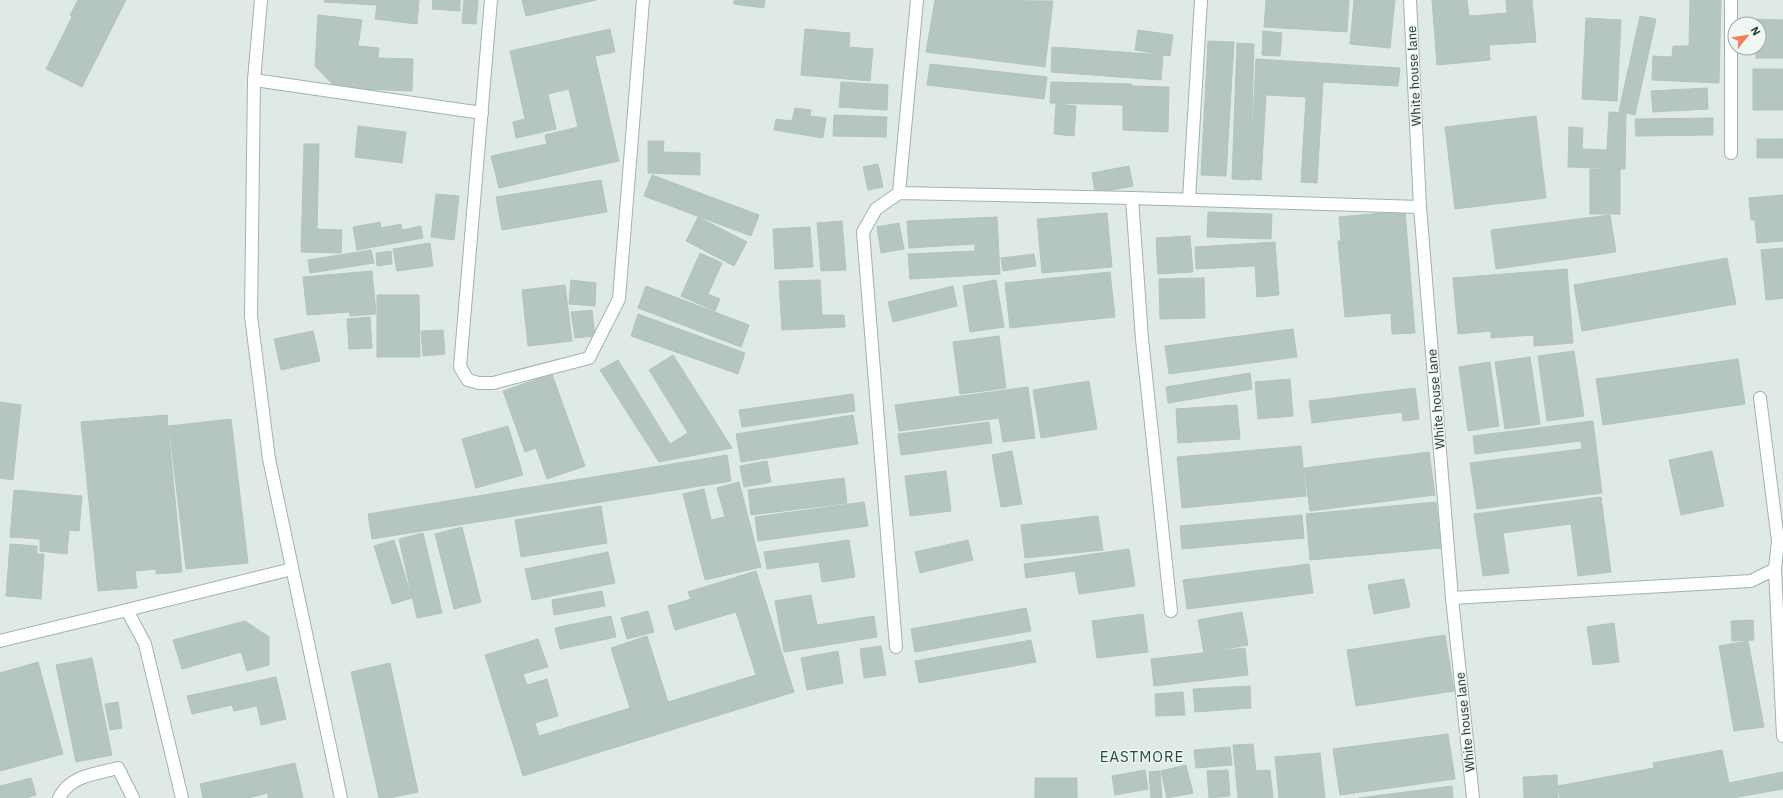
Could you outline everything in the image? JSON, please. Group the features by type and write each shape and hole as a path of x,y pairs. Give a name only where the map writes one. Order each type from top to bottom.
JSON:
{"street":[{"path":"261,0 254,80 251,316 269,459 341,798"},
{"path":"491,0 460,367 468,380 479,383 493,383 590,358 619,300 644,0"},
{"path":"899,194 917,0"},
{"path":"1189,200 1201,0"},
{"name":"White house lane","path":"1410,0 1420,207 1452,598 1473,798"},
{"path":"1731,0 1731,153"},
{"path":"254,80 482,113"},
{"path":"896,647 863,232 876,209 899,194 1132,198 1420,207"},
{"path":"1132,198 1142,339 1171,611"},
{"path":"1760,398 1778,541 1775,569 1783,736"},
{"path":"0,641 292,569"},
{"path":"1452,598 1751,581 1775,569"},
{"path":"127,610 145,644 182,798"},
{"path":"59,798 64,788 78,778 118,768 133,798"}],"building":[{"path":"78,0 126,0 82,87 46,69 72,17 70,15"},
{"path":"324,0 419,0 417,24 375,19 377,5 324,2"},
{"path":"433,0 460,0 460,11 432,9"},
{"path":"464,0 478,0 476,24 462,23"},
{"path":"522,0 596,0 526,16"},
{"path":"734,0 765,0 764,8 734,4"},
{"path":"935,0 1053,1 1045,67 926,52"},
{"path":"1266,0 1349,0 1347,32 1264,27"},
{"path":"1354,0 1395,0 1390,48 1350,44"},
{"path":"1432,0 1467,0 1469,16 1507,13 1506,0 1532,0 1536,42 1489,45 1490,60 1437,65"},
{"path":"1690,0 1721,0 1719,83 1652,80 1653,56 1672,57 1673,46 1689,46"},
{"path":"318,15 362,20 358,46 379,48 378,58 413,59 412,91 336,88 315,66"},
{"path":"1640,16 1656,19 1635,115 1619,111"},
{"path":"1586,18 1621,20 1617,101 1582,99"},
{"path":"1767,19 1783,20 1783,58 1756,58 1756,56 1767,56"},
{"path":"610,29 615,52 595,56 619,161 499,188 491,156 547,144 545,135 578,127 569,89 548,94 556,129 516,138 513,122 525,119 510,51"},
{"path":"805,29 850,33 849,47 873,49 870,81 801,75"},
{"path":"1138,30 1173,35 1170,56 1135,50"},
{"path":"1263,31 1282,33 1280,56 1262,55"},
{"path":"1208,41 1234,42 1226,176 1201,175"},
{"path":"1237,43 1254,44 1250,180 1232,179"},
{"path":"1052,47 1163,55 1161,80 1051,72"},
{"path":"1256,59 1400,68 1398,86 1323,82 1317,183 1301,182 1306,97 1266,95 1261,180 1250,179"},
{"path":"930,64 1047,77 1044,99 927,85"},
{"path":"1753,69 1783,69 1783,110 1753,110"},
{"path":"841,82 888,85 887,110 839,107"},
{"path":"1051,82 1132,84 1132,86 1169,87 1168,132 1123,130 1123,105 1050,103"},
{"path":"1707,88 1708,109 1653,112 1651,91"},
{"path":"1056,104 1076,106 1074,136 1054,134"},
{"path":"795,108 811,110 810,116 826,118 823,138 774,130 776,119 792,121"},
{"path":"1609,112 1626,113 1625,169 1568,167 1569,127 1583,128 1582,149 1607,150"},
{"path":"834,115 887,117 886,137 833,136"},
{"path":"1536,116 1546,198 1455,209 1445,127"},
{"path":"1713,118 1713,135 1636,136 1635,119"},
{"path":"358,126 406,132 402,163 355,157"},
{"path":"1757,139 1783,139 1783,158 1757,158"},
{"path":"648,141 664,141 663,152 700,153 700,175 648,173"},
{"path":"304,144 319,144 317,229 342,230 341,253 301,252"},
{"path":"878,164 883,187 868,190 863,167"},
{"path":"1129,166 1133,186 1095,193 1092,173"},
{"path":"1590,169 1620,169 1620,214 1590,214"},
{"path":"652,175 759,215 751,236 644,196"},
{"path":"601,180 607,212 502,230 496,197"},
{"path":"436,194 459,196 454,240 431,237"},
{"path":"1783,195 1783,241 1757,243 1755,220 1751,220 1749,198"},
{"path":"1405,211 1415,333 1392,334 1391,313 1345,317 1338,241 1341,241 1339,217"},
{"path":"1208,212 1272,214 1271,239 1207,237"},
{"path":"1107,213 1112,267 1042,273 1037,219"},
{"path":"1610,215 1616,252 1496,269 1491,230"},
{"path":"698,217 747,242 734,266 686,241"},
{"path":"997,217 1000,274 910,279 908,254 975,251 975,244 909,248 907,221"},
{"path":"842,221 846,270 821,271 817,223"},
{"path":"380,222 381,228 401,224 402,230 421,226 423,238 357,250 353,227"},
{"path":"899,223 904,249 881,253 877,227"},
{"path":"810,227 813,267 775,269 773,229"},
{"path":"1190,236 1193,272 1158,274 1156,238"},
{"path":"1275,242 1279,295 1257,297 1255,266 1196,269 1195,247"},
{"path":"430,243 433,266 397,271 393,249"},
{"path":"1783,248 1783,298 1766,300 1761,250"},
{"path":"371,250 374,263 310,273 308,260"},
{"path":"391,251 392,264 377,266 376,253"},
{"path":"700,253 722,263 708,294 720,299 715,311 681,296"},
{"path":"1034,254 1036,266 1003,271 1001,258"},
{"path":"1727,258 1736,304 1582,331 1574,285"},
{"path":"1567,269 1573,343 1534,346 1534,335 1491,338 1491,331 1458,334 1453,278"},
{"path":"372,271 376,314 350,316 350,312 307,315 303,277"},
{"path":"1110,272 1115,317 1010,328 1005,283"},
{"path":"1204,278 1205,318 1160,319 1159,279"},
{"path":"571,280 596,283 595,306 569,304"},
{"path":"820,280 822,315 844,315 845,327 782,330 779,281"},
{"path":"996,280 1004,327 970,332 963,286"},
{"path":"565,285 572,341 528,346 522,290"},
{"path":"646,286 749,325 741,347 638,308"},
{"path":"953,286 957,306 893,322 888,302"},
{"path":"377,295 419,295 420,357 377,357"},
{"path":"592,310 595,336 575,338 571,312"},
{"path":"638,314 745,353 738,374 631,336"},
{"path":"370,317 372,348 349,349 347,319"},
{"path":"1293,329 1297,357 1169,374 1165,346"},
{"path":"443,330 445,354 423,356 421,331"},
{"path":"313,331 320,361 281,370 274,339"},
{"path":"999,336 1006,388 960,394 953,342"},
{"path":"1574,351 1584,416 1547,421 1538,356"},
{"path":"673,355 732,448 659,462 600,370 618,360 670,444 688,433 649,370"},
{"path":"1530,357 1540,424 1505,429 1495,362"},
{"path":"1738,359 1745,404 1603,425 1596,379"},
{"path":"1490,362 1499,426 1468,431 1459,367"},
{"path":"1250,373 1252,389 1168,403 1166,387"},
{"path":"552,374 585,466 547,479 536,448 525,452 503,391"},
{"path":"1290,379 1293,416 1258,419 1255,382"},
{"path":"1089,381 1097,429 1041,438 1033,390"},
{"path":"1028,387 1035,438 1003,442 999,418 899,431 895,405"},
{"path":"1415,388 1419,419 1403,421 1402,412 1312,423 1309,401"},
{"path":"853,394 855,411 742,427 739,410"},
{"path":"0,402 21,405 13,480 0,478"},
{"path":"1237,405 1240,439 1178,443 1176,409"},
{"path":"167,415 182,572 156,574 156,569 135,571 137,588 98,591 81,422"},
{"path":"853,415 858,444 741,462 736,434"},
{"path":"231,419 248,563 186,569 169,426"},
{"path":"1593,421 1602,493 1477,509 1470,463 1582,449 1581,441 1475,454 1473,436"},
{"path":"989,422 992,443 901,455 898,434"},
{"path":"508,426 523,475 476,488 462,439"},
{"path":"1301,446 1306,496 1182,508 1177,457"},
{"path":"1012,451 1022,504 1001,507 992,455"},
{"path":"1712,451 1724,506 1681,515 1669,460"},
{"path":"1429,452 1435,495 1310,511 1304,468"},
{"path":"727,455 731,481 372,539 368,514"},
{"path":"767,461 771,482 744,487 740,466"},
{"path":"946,471 951,511 910,516 905,476"},
{"path":"844,478 847,503 751,515 748,490"},
{"path":"739,482 761,567 705,580 683,494 704,489 711,520 725,517 717,488"},
{"path":"14,490 82,496 79,531 69,530 67,554 40,551 40,539 10,537"},
{"path":"1601,497 1611,572 1578,576 1571,524 1503,533 1509,573 1483,576 1474,514"},
{"path":"864,502 868,526 758,541 755,517"},
{"path":"1436,502 1441,548 1310,560 1306,514"},
{"path":"601,506 607,543 521,557 515,520"},
{"path":"1302,515 1304,538 1182,549 1180,526"},
{"path":"1098,516 1103,550 1025,558 1021,525"},
{"path":"462,527 481,602 454,609 435,534"},
{"path":"423,533 442,613 417,618 399,539"},
{"path":"394,540 412,598 392,604 374,546"},
{"path":"849,540 855,577 822,582 819,562 767,569 764,552"},
{"path":"968,540 973,560 920,573 915,552"},
{"path":"10,544 37,546 37,554 44,554 41,599 6,596"},
{"path":"1129,549 1135,586 1079,594 1075,571 1026,578 1024,564"},
{"path":"608,552 615,583 532,600 525,569"},
{"path":"1309,564 1313,593 1187,609 1183,580"},
{"path":"756,571 794,692 523,776 485,655 538,639 548,667 523,674 527,685 547,679 558,716 535,723 539,736 630,708 611,648 647,636 668,702 756,675 736,612 675,630 668,606 691,599 688,592"},
{"path":"1404,579 1410,607 1374,614 1368,585"},
{"path":"602,591 605,606 554,615 552,600"},
{"path":"811,595 817,625 874,616 877,637 784,652 775,601"},
{"path":"1026,608 1031,631 915,652 911,629"},
{"path":"648,611 654,632 627,639 621,618"},
{"path":"1242,612 1248,645 1204,653 1198,620"},
{"path":"1143,614 1148,652 1097,658 1092,621"},
{"path":"611,616 616,637 560,649 555,628"},
{"path":"1753,620 1754,640 1732,641 1731,621"},
{"path":"245,621 269,637 269,665 247,671 241,652 182,669 173,640"},
{"path":"1614,623 1619,662 1593,665 1587,627"},
{"path":"1445,635 1454,691 1356,706 1347,650"},
{"path":"1031,640 1036,662 919,683 915,661"},
{"path":"1748,641 1764,727 1734,731 1719,646"},
{"path":"881,646 886,675 864,678 860,649"},
{"path":"1245,648 1248,675 1154,686 1151,659"},
{"path":"838,651 843,683 807,690 801,658"},
{"path":"92,658 112,755 76,762 56,665"},
{"path":"38,662 63,754 0,771 0,673"},
{"path":"390,663 418,792 389,798 379,798 351,672"},
{"path":"276,677 286,719 261,725 257,706 234,711 232,705 192,714 187,696"},
{"path":"1250,686 1251,708 1195,712 1193,689"},
{"path":"1183,692 1185,715 1156,716 1155,694"},
{"path":"118,702 122,728 110,730 105,704"},
{"path":"1448,734 1455,779 1340,795 1333,749"},
{"path":"1253,744 1256,771 1270,770 1273,798 1238,798 1233,745"},
{"path":"1230,747 1232,765 1196,768 1194,750"},
{"path":"1722,750 1729,783 1783,772 1783,789 1732,798 1560,798 1558,786 1654,768 1653,763"},
{"path":"1320,753 1325,798 1279,798 1275,757"},
{"path":"295,763 303,798 268,798 268,793 248,798 203,798 200,784"},
{"path":"1186,765 1193,793 1167,798 1161,771"},
{"path":"1145,770 1148,789 1115,795 1112,776"},
{"path":"1228,770 1230,796 1209,798 1207,771"},
{"path":"1160,771 1162,798 1151,798 1149,772"},
{"path":"1557,775 1558,798 1524,798 1523,777"},
{"path":"31,778 36,795 26,798 0,798 0,786"},
{"path":"1035,778 1077,778 1077,798 1035,798"},
{"path":"1452,786 1453,798 1359,798"}],"district":[{"name":"EASTMORE","path":"1142,756"}]}
